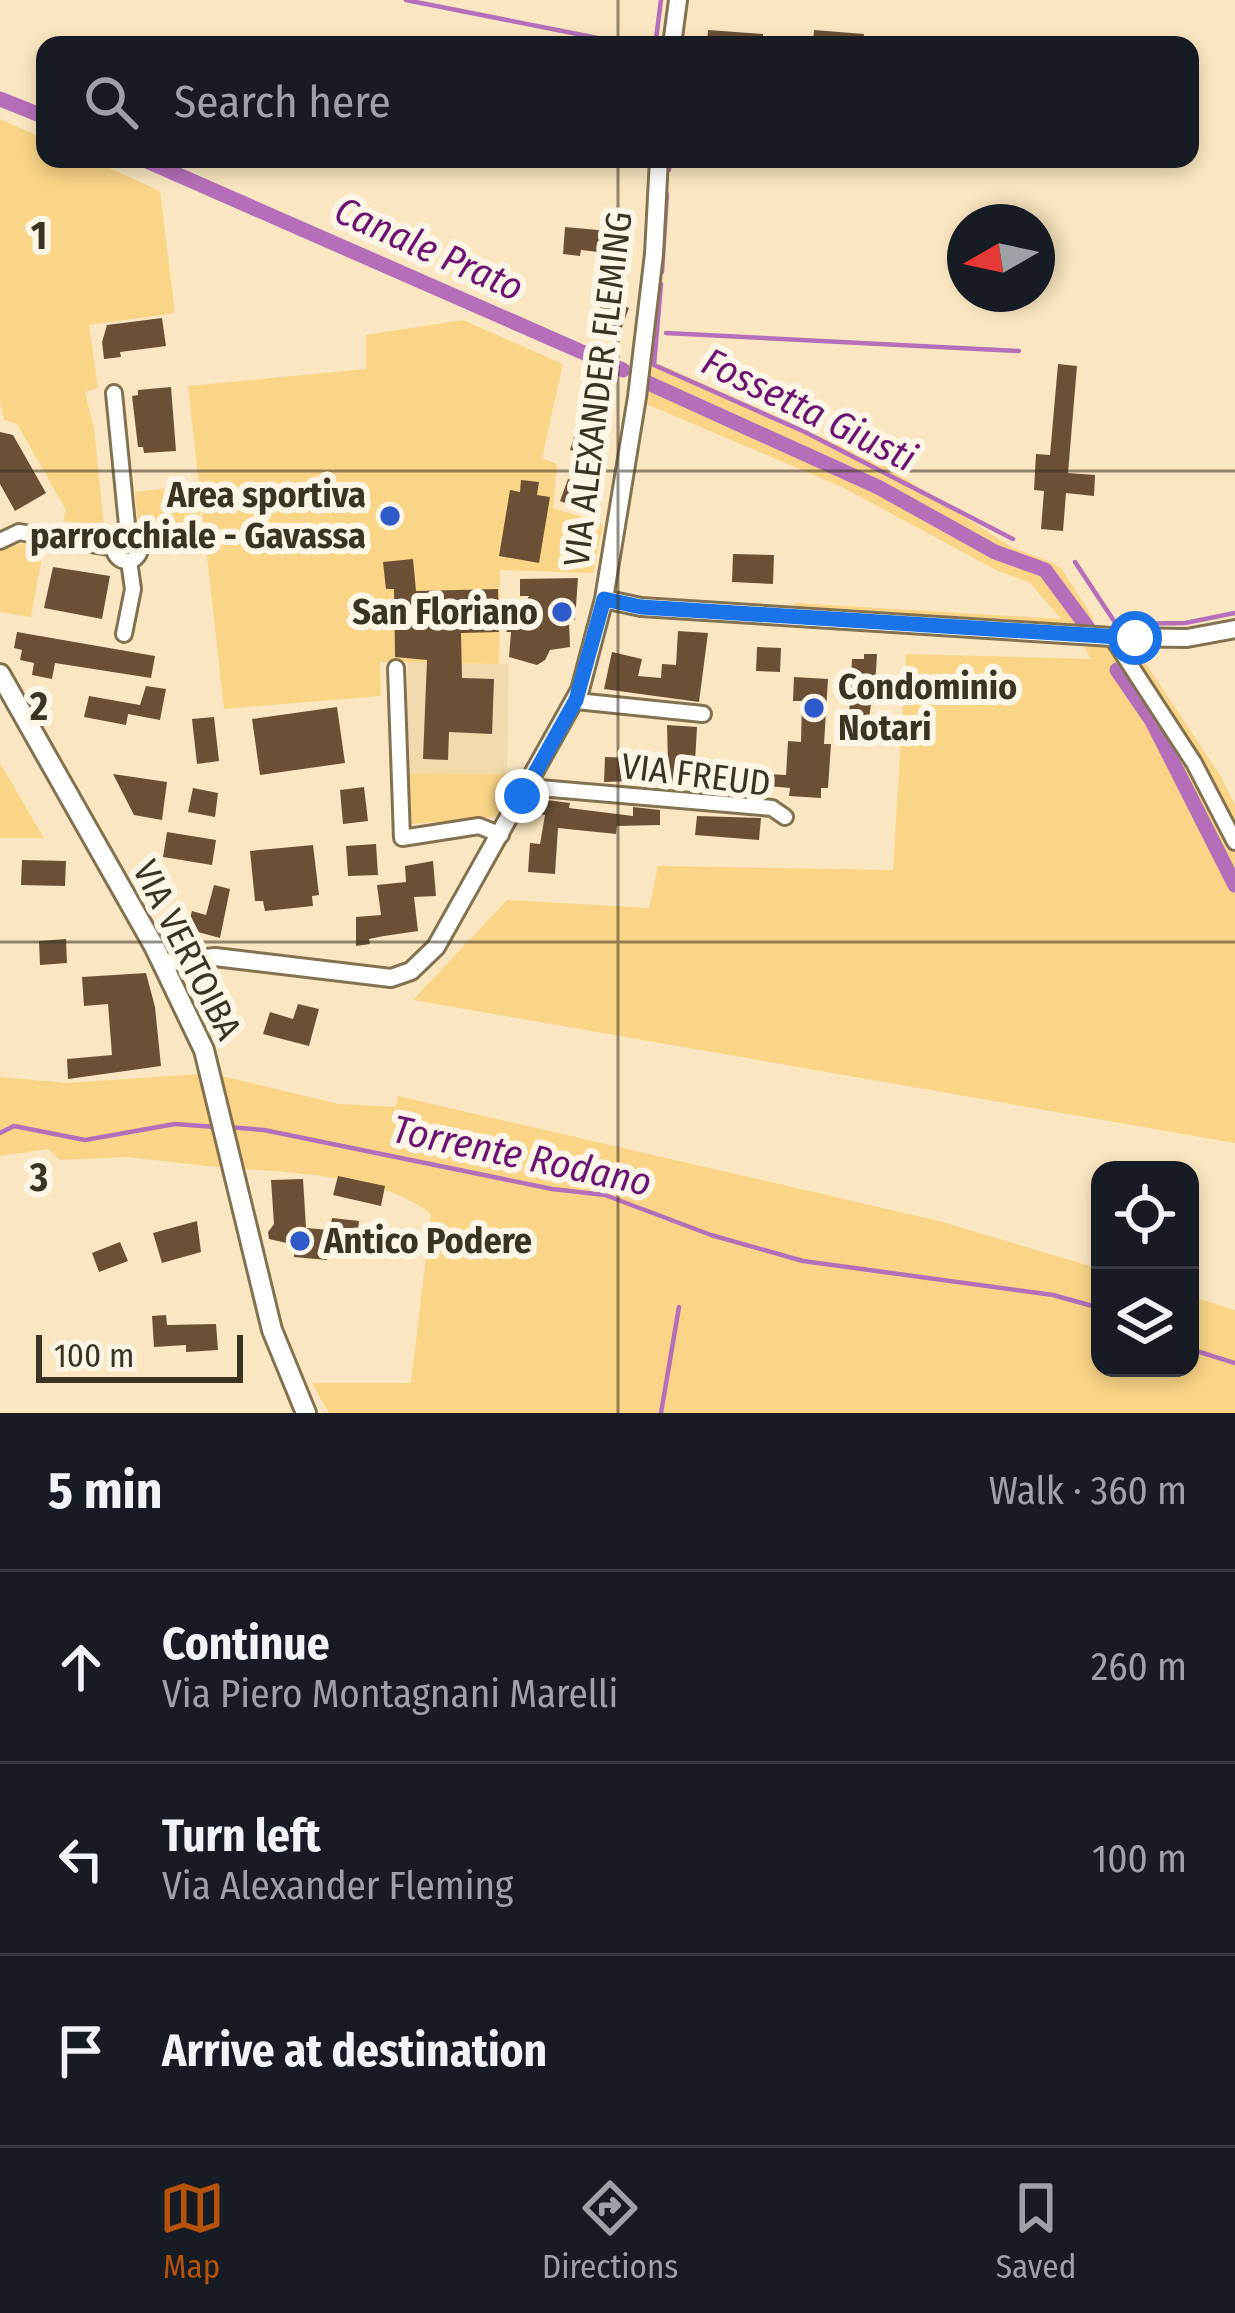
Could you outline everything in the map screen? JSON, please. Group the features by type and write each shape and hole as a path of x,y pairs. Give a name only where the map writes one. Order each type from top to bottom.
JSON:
{"main road":[{"name":"VIA VERTOIBA","path":"0,674 192,1022 210,1070 272,1330 306,1413"}],"street":[{"path":"673,36 678,0"},
{"name":"VIA ALEXANDER FLEMING","path":"163,963 215,957 363,977 403,976 436,947 576,700 604,599 646,326 658,168"},
{"path":"114,394 128,535 140,545 129,561"},
{"path":"0,541 19,532 114,548"},
{"path":"128,535 120,537 114,548 117,556 129,561"},
{"path":"124,634 133,589 129,561"},
{"path":"604,599 664,608 1112,638 1187,638 1235,629"},
{"path":"1112,638 1194,763 1235,842"},
{"path":"396,668 402,838 478,826 501,835"},
{"path":"576,700 703,714"},
{"name":"VIA FREUD","path":"528,787 772,808 785,817"}],"shaded area":[{"path":"0,119 36,135 36,168 109,168 160,191 175,313 89,325 98,388 85,392 94,428 104,526 63,521 66,510 17,424 4,420 0,402"},
{"name":"Area sportiva parrocchiale - Gavassa","path":"463,320 563,364 542,458 557,464 553,508 603,524 593,573 500,570 499,664 380,662 381,696 224,709 188,386 366,369 366,335"},
{"path":"650,360 887,467 1013,548 1051,562 1062,569 1093,618 1092,629 794,611 795,603 1061,619 1029,582 998,571 842,487 644,403"},
{"path":"196,485 203,542 146,547 139,534 135,492"},
{"path":"27,542 44,546 31,617 0,612 0,550"},
{"path":"1077,635 1112,637 1120,649 1137,650 1235,805 1235,1143 413,1000 507,900 649,908 658,866 893,870 906,654 1091,659"},
{"path":"408,662 509,664 507,774 406,773"},
{"path":"0,763 44,838 0,838"},
{"path":"406,773 520,774 498,817 411,824"},
{"path":"201,1074 225,1168 128,1157 60,1160 48,1149 0,1156 0,1077 67,1083"},
{"path":"222,1076 339,1104 396,1107 398,1096 939,1221 1091,1266 1091,1377 1199,1377 1199,1299 1235,1310 1235,1413 329,1413 312,1383 411,1383 431,1214 367,1185 243,1169"}],"building":[{"path":"708,30 763,34 763,36 708,36"},
{"path":"814,30 864,34 864,36 814,36"},
{"path":"565,227 609,231 607,253 563,254"},
{"path":"603,299 629,308 617,340 598,333 606,313 599,310"},
{"path":"162,318 166,346 104,359 107,325"},
{"path":"1058,364 1077,366 1068,473 1095,475 1094,496 1066,493 1063,531 1041,529 1044,491 1034,490 1036,454 1050,455"},
{"path":"171,387 176,451 144,453 138,447 132,396 138,390"},
{"path":"588,392 613,398 599,457 570,450"},
{"path":"0,432 13,435 46,493 15,511 0,484"},
{"path":"568,479 587,486 579,508 560,501"},
{"path":"521,480 539,482 537,495 550,497 539,563 499,556 510,490 520,492"},
{"path":"733,554 774,555 773,584 732,582"},
{"path":"413,559 416,591 498,589 499,632 461,633 462,678 494,679 492,734 449,732 448,760 423,759 427,660 395,657 394,589 386,589 383,562"},
{"path":"53,567 110,576 102,619 44,608"},
{"path":"578,578 575,620 569,620 570,647 550,650 537,665 509,657 511,632 506,632 529,596 520,596 520,579"},
{"path":"678,631 708,633 699,702 604,689 612,652 642,659 638,676 661,678 662,664 676,665"},
{"path":"17,632 155,656 151,678 55,663 52,679 32,675 34,663 20,660 22,650 14,648"},
{"path":"757,647 781,648 780,672 756,671"},
{"path":"864,654 877,654 874,704 869,719 849,718 852,659 864,659"},
{"path":"794,677 828,679 824,744 831,744 828,788 821,788 821,798 789,796 790,788 745,791 746,773 786,775 788,741 801,742 802,701 793,701"},
{"path":"146,686 166,689 160,720 128,714 126,725 84,717 89,696 140,705"},
{"path":"337,707 345,763 260,775 252,719"},
{"path":"214,717 219,761 197,764 192,719"},
{"path":"667,725 697,727 695,762 726,763 724,791 698,789 699,774 677,773 676,786 660,785 662,763 668,763"},
{"path":"605,757 633,758 634,781 604,782"},
{"path":"113,774 167,782 162,820 134,815"},
{"path":"364,787 368,821 343,824 340,790"},
{"path":"193,788 218,793 215,817 188,812"},
{"path":"539,799 633,816 633,807 660,810 660,825 617,826 616,834 558,828 555,874 528,872 530,843 540,844 545,815 536,814"},
{"path":"697,816 761,818 759,840 695,835"},
{"path":"167,832 216,840 212,865 163,857"},
{"path":"376,844 378,875 348,876 346,846"},
{"path":"313,845 319,895 312,896 313,906 265,911 263,901 255,901 250,851"},
{"path":"22,860 66,861 65,886 21,885"},
{"path":"433,861 436,896 414,897 418,931 369,939 370,944 356,946 356,917 381,915 377,885 406,882 405,866"},
{"path":"214,885 230,889 220,938 187,929 192,911 206,915"},
{"path":"66,939 67,963 40,965 39,941"},
{"path":"146,973 161,1066 68,1079 67,1059 112,1055 108,1004 84,1006 82,977"},
{"path":"298,1004 319,1009 309,1046 263,1034 270,1012 293,1019"},
{"path":"338,1176 385,1186 381,1206 333,1195"},
{"path":"303,1179 306,1228 330,1230 332,1218 359,1221 355,1252 328,1249 327,1260 294,1257 295,1245 269,1239 274,1224 271,1180"},
{"path":"197,1221 201,1252 162,1263 153,1233"},
{"path":"120,1242 128,1261 99,1272 92,1253"},
{"path":"166,1315 167,1325 216,1324 218,1350 154,1347 152,1316"}],"waterway":[{"name":"Fossetta Giusti","path":"406,0 588,36"},
{"path":"656,36 661,0"},
{"name":"Canale Prato","path":"0,99 36,113"},
{"name":"Canale Prato","path":"163,168 623,370"},
{"name":"Fossetta Giusti","path":"662,272 667,194"},
{"name":"Fossetta Giusti","path":"661,284 654,365 805,432 1013,539"},
{"path":"666,333 1019,351"},
{"name":"Canale Prato","path":"646,382 878,487 995,552 1045,570 1088,628"},
{"name":"Fossetta Giusti","path":"1075,562 1116,624 1185,623 1235,613"},
{"name":"Canale Prato","path":"1117,670 1152,721 1235,885"},
{"name":"Torrente Rodano","path":"0,1133 14,1126 85,1140 175,1124 216,1127"},
{"name":"Torrente Rodano","path":"227,1127 605,1195 711,1235 803,1261 1053,1295 1091,1306"},
{"path":"661,1413 679,1307"},
{"name":"Torrente Rodano","path":"1199,1352 1235,1363"}],"place":[{"name":"Area sportiva parrocchiale - Gavassa","path":"390,516"},
{"name":"San Floriano","path":"562,612"},
{"name":"Condominio Notari","path":"814,708"},
{"name":"Antico Podere","path":"300,1241"}],"route":[{"path":"522,796 576,700 604,599 641,607 1135,638"}]}
